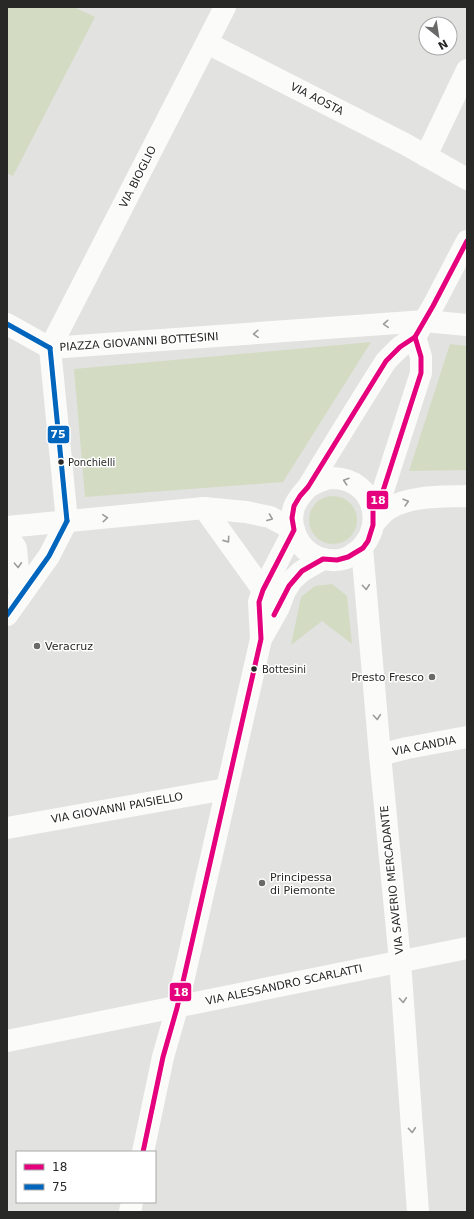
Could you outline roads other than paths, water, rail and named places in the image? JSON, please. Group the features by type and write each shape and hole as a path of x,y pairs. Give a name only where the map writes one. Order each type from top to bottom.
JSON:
{"street":[{"name":"VIA BIOGLIO","path":"50,348 225,7"},
{"name":"VIA AOSTA","path":"207,42 467,178"},
{"path":"426,156 467,70"},
{"path":"420,329 421,373 374,515 370,537 362,548 351,556 337,560 323,559 313,555 304,548 298,540 294,530 292,518 294,506 308,487 386,361 420,329 467,240"},
{"path":"7,324 50,348"},
{"name":"PIAZZA GIOVANNI BOTTESINI","path":"67,521 50,348 420,329 467,325"},
{"path":"308,487 319,481 332,478 346,480 358,486 367,496 374,515"},
{"path":"374,515 404,503 422,498 467,496"},
{"path":"7,527 204,508 246,512 270,517 294,530"},
{"path":"204,508 263,590"},
{"path":"7,615 49,556 67,521"},
{"path":"143,1151 163,1057 176,1008 261,639 260,602 263,590 294,530"},
{"path":"7,537 16,548 20,597"},
{"name":"VIA SAVERIO MERCADANTE","path":"362,548 400,961 418,1212"},
{"path":"261,639 292,580 302,571 323,559"},
{"name":"VIA CANDIA","path":"380,755 407,748 467,737"},
{"name":"VIA GIOVANNI PAISIELLO","path":"7,828 226,789"},
{"name":"VIA ALESSANDRO SCARLATTI","path":"7,1041 467,948"}],"place":[{"name":"Ponchielli","path":"61,462"},
{"name":"Veracruz","path":"37,646"},
{"name":"Bottesini","path":"254,669"},
{"name":"Presto Fresco","path":"432,677"},
{"name":"Principessa di Piemonte","path":"262,883"}]}
